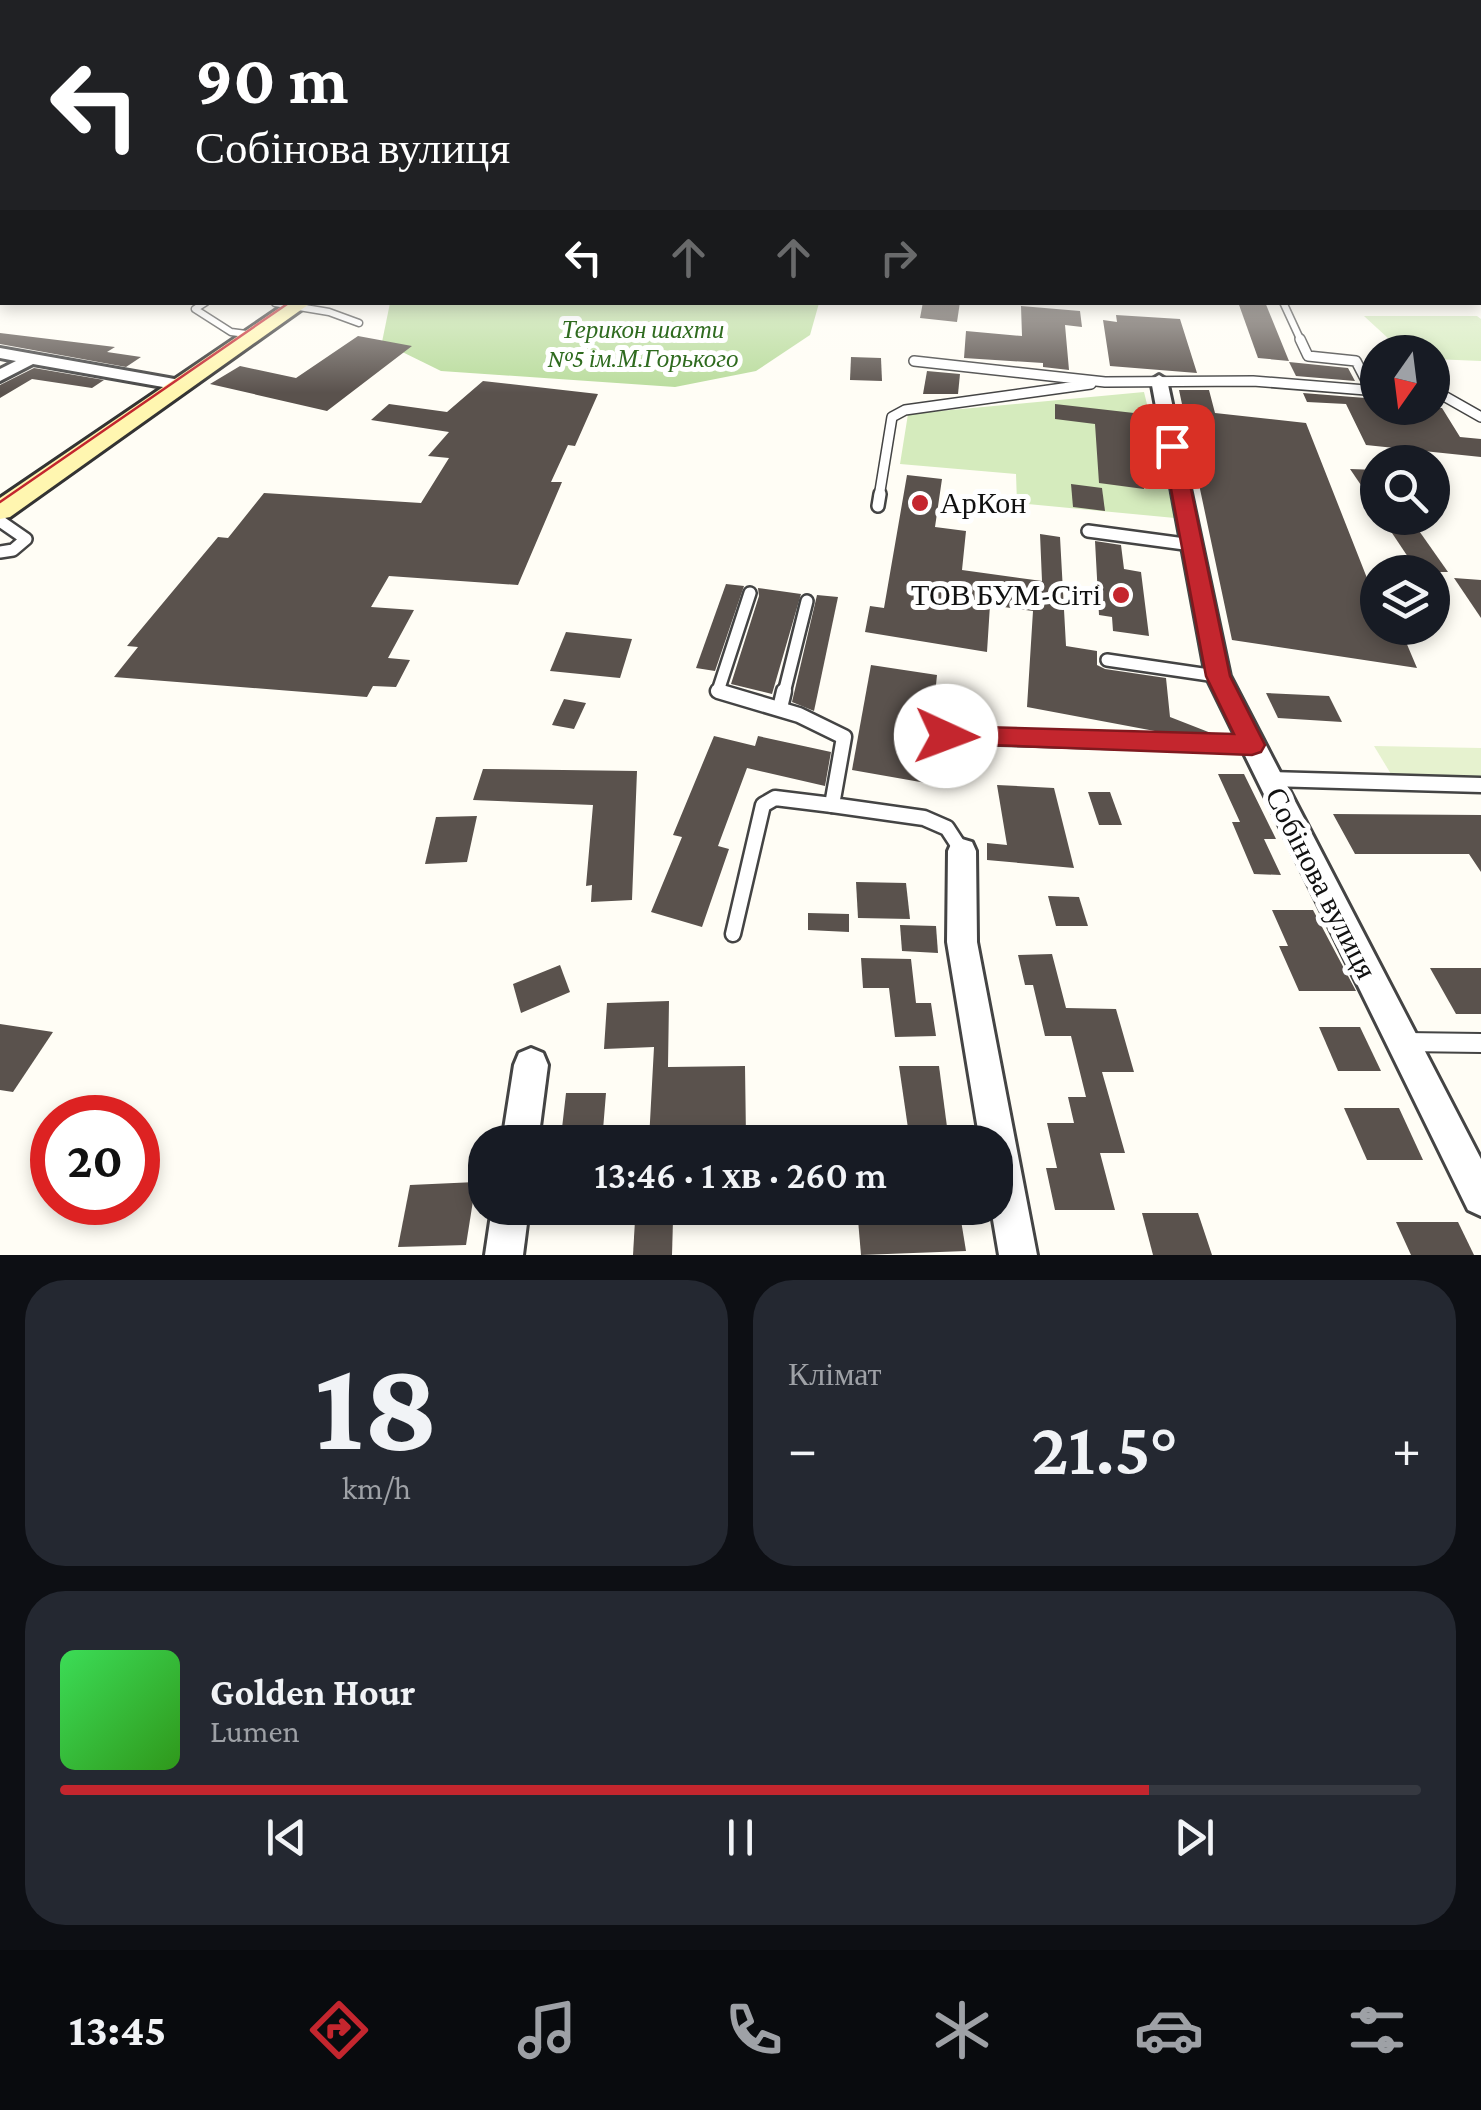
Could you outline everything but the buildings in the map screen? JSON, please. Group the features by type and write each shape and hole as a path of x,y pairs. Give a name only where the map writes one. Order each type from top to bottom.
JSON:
{"main road":[{"path":"0,489 284,305"},
{"path":"0,511 168,383"}],"street":[{"path":"0,353 168,383"},
{"path":"0,376 32,358"},
{"name":"Собінова вулиця","path":"1159,380 1218,676 1481,1198"},
{"path":"962,850 962,942 1018,1255"},
{"path":"522,1125 530,1065"},
{"path":"504,1255 508,1225"}],"lane":[{"path":"201,305 195,309 242,333"},
{"path":"294,305 359,324"},
{"path":"1284,305 1308,356 1356,362 1360,368"},
{"path":"914,360 1105,382"},
{"path":"878,506 892,417 905,410 1105,382 1272,382 1360,390"},
{"path":"1450,399 1481,417"},
{"path":"0,520 26,539 13,550 0,552"},
{"path":"1088,531 1192,545"},
{"path":"750,592 718,691 780,708 823,724 844,737 832,806"},
{"path":"780,708 807,600"},
{"path":"1107,660 1218,676"},
{"path":"946,736 1252,745"},
{"path":"1268,778 1481,785"},
{"path":"733,934 763,805 775,798 924,818 946,828 962,850"},
{"path":"1402,1042 1481,1043"}],"green space":[{"name":"Терикон шахти №5 ім.М.Горького","path":"390,305 818,305 810,335 756,371 675,387 441,371 382,342"},
{"path":"1364,316 1477,316 1481,319 1481,361 1450,360 1450,335 1385,335"},
{"path":"1144,392 1175,518 1017,503 1016,474 900,464 908,414"},
{"path":"1374,746 1481,748 1481,780 1394,779"}],"tram line":[{"path":"0,502 286,305"}],"place":[{"name":"АрКон","path":"920,503"},
{"name":"ТОВ БУМ-Сіті","path":"1121,595"}],"route":[{"path":"946,736 1252,745 1218,676 1172,446"}]}
